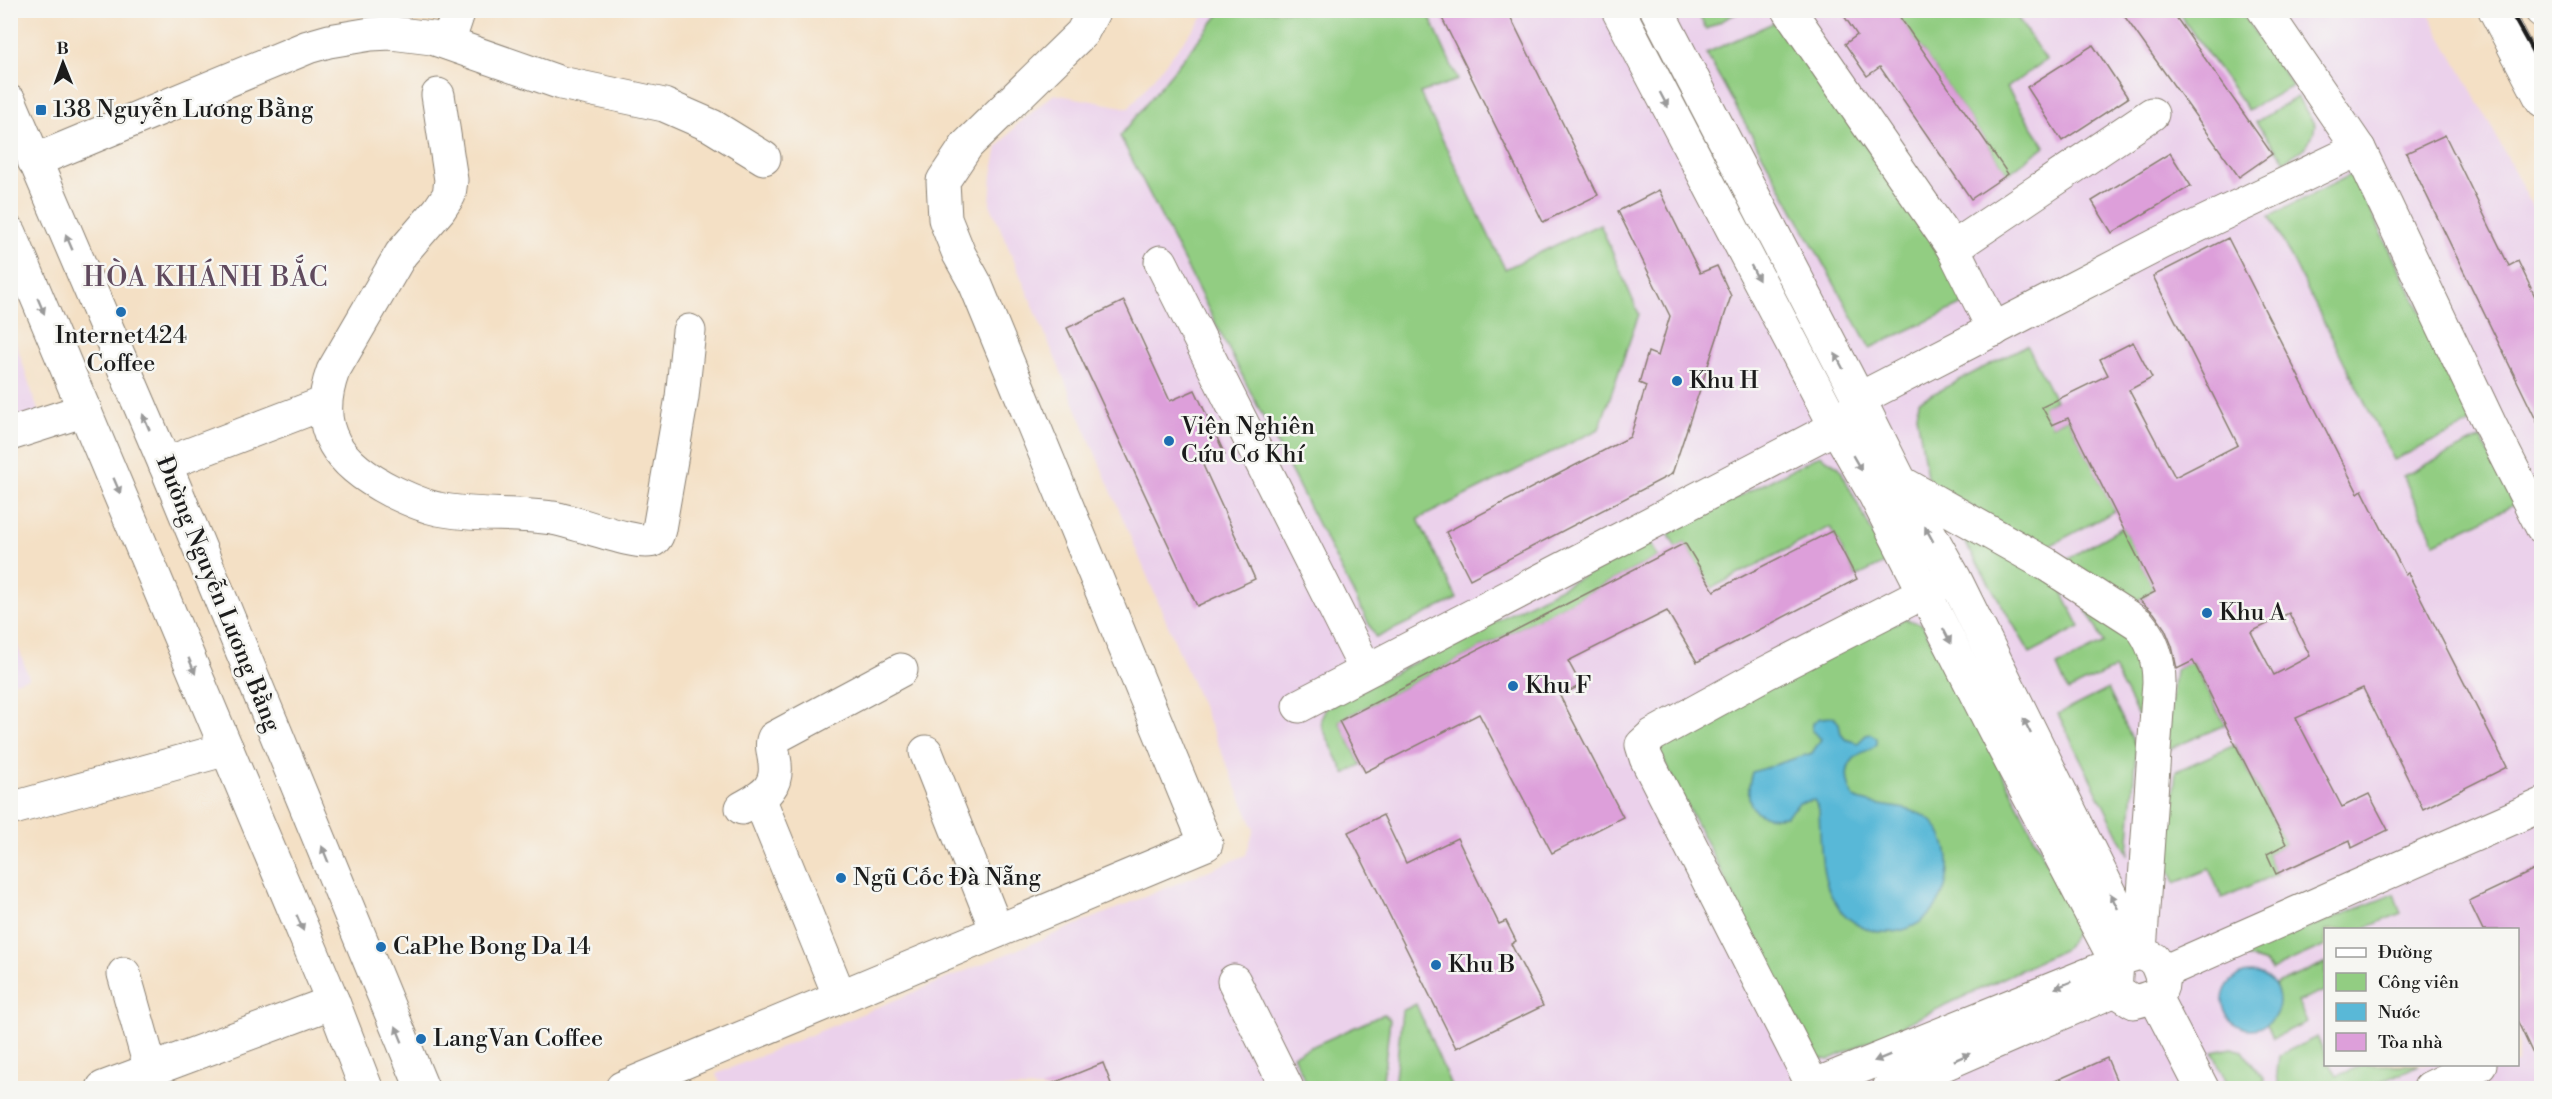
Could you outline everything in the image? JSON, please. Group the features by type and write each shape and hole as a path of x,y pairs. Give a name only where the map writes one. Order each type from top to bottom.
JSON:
{"main road":[{"path":"447,43 459,10"},
{"path":"622,1089 1206,844 980,294 959,254 945,219 943,181 967,145 1082,33 1094,10"},
{"path":"1618,10 1836,427 1888,488 1954,577 2138,975"},
{"path":"1657,10 1859,399 1924,591 2202,1089"},
{"path":"1789,10 1953,248 1994,330"},
{"path":"2264,10 2360,149 2541,527"},
{"path":"2495,10 2541,100"},
{"path":"34,161 247,71 329,41 392,33 422,36 561,82 664,105 712,126 765,158"},
{"path":"1647,67 1678,53"},
{"path":"438,95 451,180 449,195 401,254 333,371 326,389 327,420 333,441 353,469 371,481 407,498 438,509 552,518 635,541 651,541 656,537 659,529 682,397 689,332"},
{"name":"Đường Nguyễn Lương Bằng","path":"10,102 165,464 422,1089"},
{"path":"1953,248 2152,114"},
{"path":"1299,706 1836,427 1849,415 1859,399 2160,243 2360,149"},
{"name":"Đường Nguyễn Lương Bằng","path":"10,233 333,1002 366,1089"},
{"path":"1161,262 1366,670"},
{"path":"165,464 325,403"},
{"path":"10,434 85,410"},
{"path":"1888,488 2046,564 2139,624 2148,638 2156,657 2159,682 2138,975"},
{"path":"1954,577 1756,678 1653,735 1642,745 1646,758 1812,1088 2138,975"},
{"path":"840,997 750,803 773,784 777,777 772,744 774,738 901,670"},
{"path":"10,809 227,749"},
{"path":"926,752 997,931"},
{"path":"1889,1089 2138,975 2541,805"},
{"path":"124,974 151,1070"},
{"path":"1234,981 1287,1089"},
{"path":"103,1089 333,1002"},
{"path":"2430,1089 2478,1066"}],"shaded area":[{"path":"1208,11 2427,11 2489,122 2541,223 2541,1088 723,1088 716,1074 1246,855 1254,829 990,204 992,175 998,147 1016,126 1054,94 1129,108"},
{"path":"15,340 46,435 11,447 10,342"},
{"path":"11,627 29,678 10,683"}],"green space":[{"path":"1222,11 1427,11 1458,80 1420,93 1505,269 1600,224 1639,314 1599,429 1418,519 1457,599 1376,638 1120,136"},
{"path":"1697,11 1741,11 1706,29"},
{"path":"1895,11 2013,11 2046,60 2007,88 2045,146 2008,174"},
{"path":"2177,11 2240,11 2293,86 2248,110"},
{"path":"1775,22 1917,215 1970,301 1870,348 1706,53"},
{"path":"2297,97 2315,125 2314,132 2300,151 2284,161 2256,122"},
{"path":"2352,174 2476,421 2394,460 2270,216"},
{"path":"2027,345 2055,400 2043,407 2052,425 2068,418 2115,511 2042,550 1937,486 1927,477 1917,415 1919,401"},
{"path":"2481,438 2514,505 2435,543 2403,476"},
{"path":"1820,455 1839,467 1887,562 1856,577 1830,527 1712,588 1685,543 1676,548 1668,533"},
{"path":"1952,520 2055,578 2080,627 2030,653"},
{"path":"2123,527 2154,589 2139,600 2058,564"},
{"path":"1650,542 1658,557 1339,721 1361,765 1345,774 1322,727 1321,719 1326,708"},
{"path":"2079,596 2120,620 2150,678 2143,726 2114,669 2068,691 2057,666 2104,643"},
{"path":"1904,619 1922,624 1988,745 2077,922 2074,935 2065,949 1829,1060 1817,1058 1660,753 1661,742"},
{"path":"2192,661 2225,725 2165,751 2175,670"},
{"path":"2108,689 2136,747 2128,854 2058,714"},
{"path":"2235,745 2286,844 2267,854 2276,874 2222,898 2209,869 2175,883 2167,863 2176,771"},
{"path":"2394,894 2401,913 2365,928 2324,928 2324,946 2271,970 2266,963 2239,955"},
{"path":"2324,963 2324,991 2298,1002 2307,1022 2273,1038 2267,1024 2274,1016 2278,1006 2275,985"},
{"path":"1416,1004 1452,1088 1394,1088 1402,1011"},
{"path":"1384,1014 1390,1020 1382,1088 1309,1088 1293,1055"},
{"path":"2317,1037 2324,1052 2324,1066 2332,1066 2337,1076 2361,1066 2417,1066 2367,1088 2279,1088 2277,1073 2279,1055"},
{"path":"2231,1048 2243,1051 2264,1077 2265,1088 2229,1088 2213,1052"}],"water":[{"path":"1833,717 1839,723 1841,734 1845,739 1858,743 1866,735 1871,734 1877,738 1877,744 1873,748 1854,758 1850,763 1847,774 1854,798 1921,814 1936,827 1946,848 1948,859 1945,887 1934,909 1917,924 1898,931 1876,931 1856,923 1838,907 1824,874 1819,809 1814,800 1799,803 1786,816 1774,817 1758,812 1750,801 1749,783 1752,772 1812,753 1821,739 1812,731 1813,723 1820,718"},
{"path":"2246,973 2256,973 2271,981 2277,990 2279,1001 2277,1012 2271,1021 2256,1029 2246,1029 2235,1024 2228,1017 2223,1006 2223,996 2228,985 2235,978"}],"building":[{"path":"1438,10 1507,10 1598,195 1543,222"},
{"path":"1840,10 1895,10 2008,174 1971,199 1880,67 1867,76 1845,44 1857,35"},
{"path":"2120,10 2171,10 2272,154 2239,177"},
{"path":"2093,45 2128,98 2062,141 2027,87"},
{"path":"2445,135 2509,266 2518,261 2541,309 2541,430 2406,153"},
{"path":"2170,153 2191,186 2112,233 2092,201"},
{"path":"1659,190 1700,273 1717,266 1731,296 1672,474 1470,579 1446,532 1630,437 1646,386 1639,383 1648,352 1658,356 1670,316 1618,211"},
{"path":"2228,238 2358,493 2362,490 2405,574 2408,573 2507,767 2423,809 2363,688 2296,718 2342,807 2369,794 2388,830 2352,848 2350,840 2276,874 2267,854 2286,844 2193,661 2177,669 2172,646 2165,629 2154,613 2139,600 2155,592 2068,418 2052,425 2042,407 2108,375 2100,359 2133,342 2152,378 2129,390 2175,477 2238,445 2153,276","holes":["2289,613 2310,656 2274,675 2251,632"]},
{"path":"1124,301 1170,401 1195,390 1225,455 1203,465 1255,579 1197,606 1067,328"},
{"path":"1832,531 1857,579 1697,662 1667,611 1568,661 1581,685 1560,696 1623,817 1552,853 1479,714 1365,772 1339,721 1685,543 1714,591"},
{"path":"1383,815 1406,863 1457,838 1499,924 1506,921 1516,941 1511,944 1543,1006 1456,1048 1348,832"},
{"path":"2541,867 2541,1071 2519,1024 2519,928 2482,928 2469,901"},
{"path":"2107,1058 2120,1089 2037,1089"},
{"path":"1103,1063 1113,1089 1041,1088"}],"railway":[{"path":"2510,10 2542,68"}],"place":[{"name":"138 Nguyễn Lương Bằng","path":"41,110"},
{"name":"Internet424 Coffee","path":"121,312"},
{"name":"Khu H","path":"1677,381"},
{"name":"Viện Nghiên Cứu Cơ Khí","path":"1169,441"},
{"name":"Khu A","path":"2207,613"},
{"name":"Khu F","path":"1513,686"},
{"name":"Ngũ Cốc Đà Nẵng","path":"841,878"},
{"name":"CaPhe Bong Da 14","path":"381,947"},
{"name":"Khu B","path":"1436,965"},
{"name":"LangVan Coffee","path":"421,1039"}],"district":[{"name":"HÒA KHÁNH BẮC","path":"206,278"}]}
